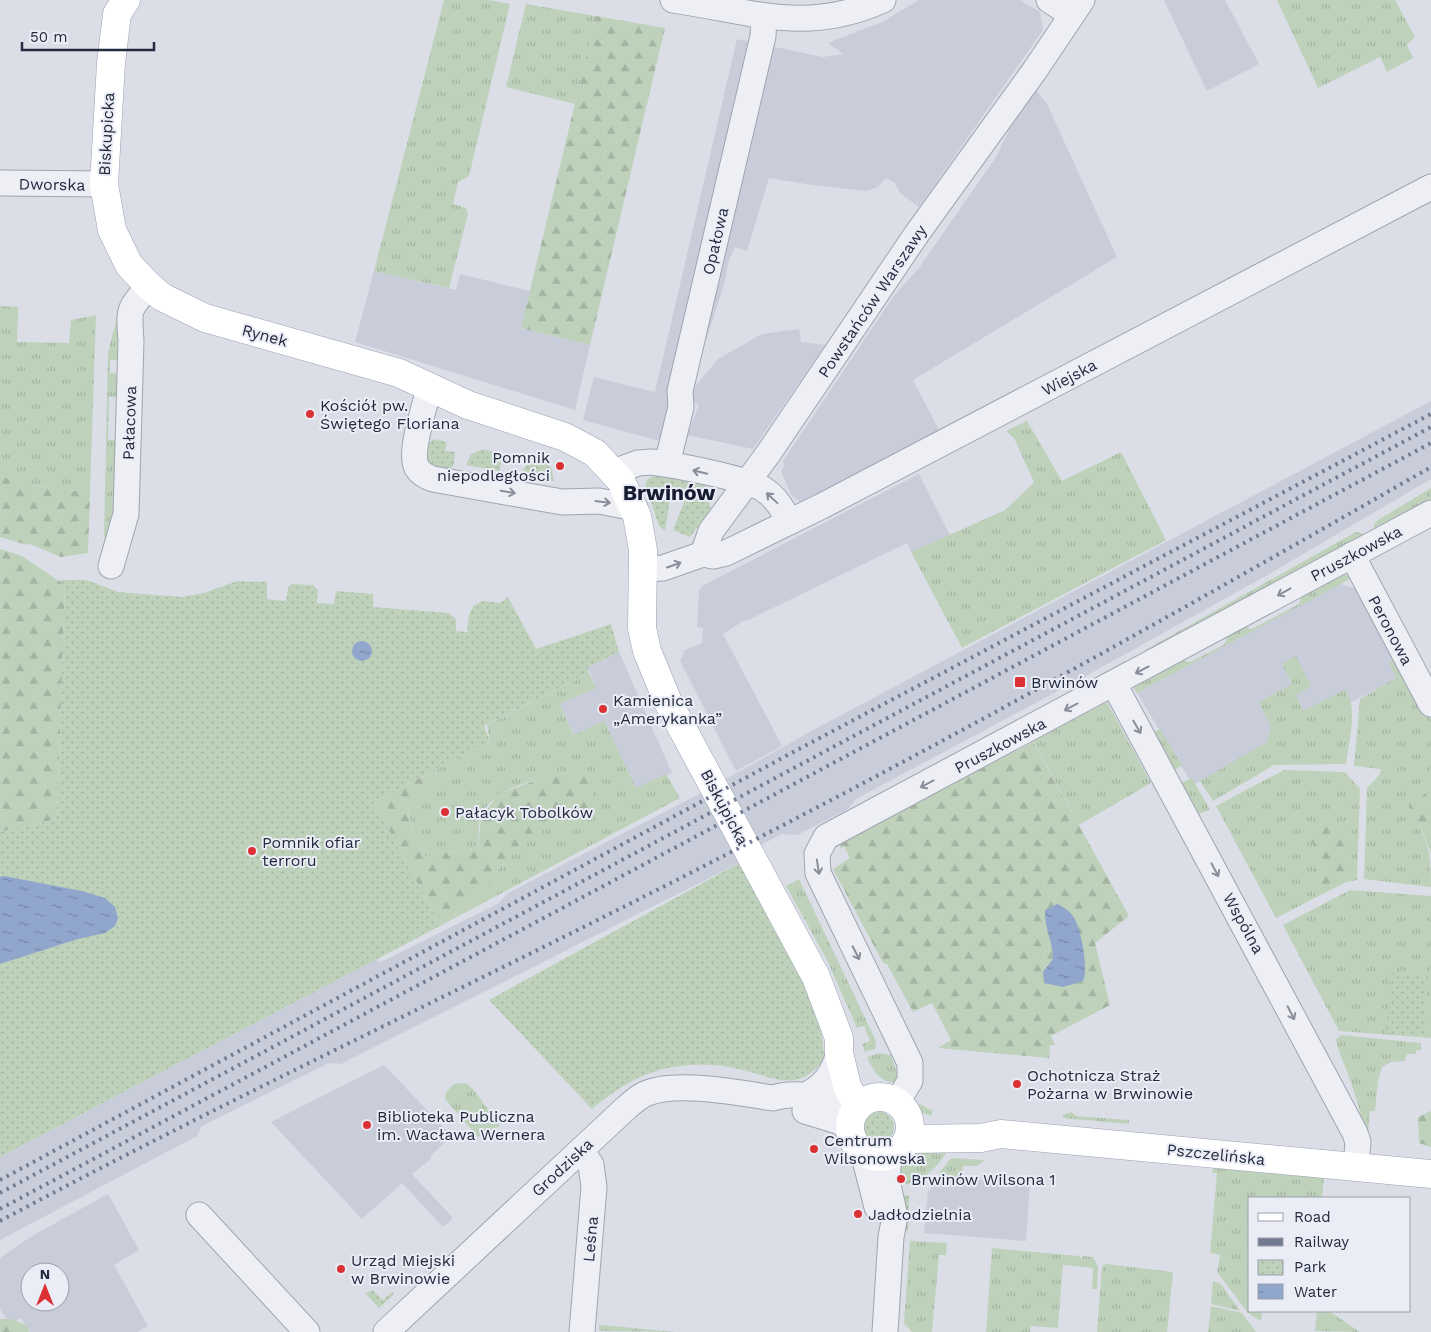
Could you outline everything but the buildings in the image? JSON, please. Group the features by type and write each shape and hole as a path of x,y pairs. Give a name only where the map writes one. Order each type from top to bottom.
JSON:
{"main road":[{"name":"Biskupicka","path":"118,5 107,103 104,184 112,230 122,252"},
{"name":"Rynek","path":"122,252 129,265 148,286 172,303 205,318 373,364 468,405 576,442 595,453 614,472 626,488 634,508 642,539 644,568"},
{"name":"Biskupicka","path":"644,568 642,628 655,672 668,702 812,969 839,1046 852,1056 881,1125"},
{"name":"Pszczelińska","path":"881,1125 938,1122 980,1124 1001,1134 1431,1174"}],"street":[{"path":"673,0 790,20 839,15 883,0"},
{"path":"1049,0 1077,8"},
{"name":"Powstańców Warszawy","path":"702,554 711,531 747,483 916,235 1077,8"},
{"name":"Opałowa","path":"666,464 681,407 680,391 763,36 764,17"},
{"name":"Dworska","path":"0,183 104,184"},
{"name":"Wiejska","path":"702,554 713,556 726,553 789,522 1431,187"},
{"name":"Pałacowa","path":"111,566 123,527 126,506 131,341 128,316 132,305 148,286"},
{"path":"429,387 415,455 417,469 422,474 433,478 562,502 599,501 634,508"},
{"path":"614,472 641,463 666,464 747,483 771,495 782,508 789,522"},
{"name":"Pruszkowska","path":"881,1125 910,1080 910,1063 818,873 816,858 821,844 832,832 922,787 1431,513"},
{"path":"644,568 663,568 702,554"},
{"name":"Peronowa","path":"1352,555 1431,704"},
{"name":"Wspólna","path":"1114,684 1355,1133 1358,1142 1356,1167"},
{"path":"803,1096 813,1092 832,1073 839,1046"},
{"name":"Grodziska","path":"386,1332 626,1108 644,1094 665,1088 681,1088 774,1098 785,1094 803,1096 881,1125"},
{"name":"Grodziska","path":"774,1098 782,1106 827,1116 841,1122 881,1125"},
{"path":"881,1125 874,1197 891,1237 885,1332"},
{"name":"Leśna","path":"581,1150 591,1165 594,1187 582,1332"},
{"path":"199,1215 307,1332"}],"shaded area":[{"path":"919,0 1020,0 1040,12 1043,30 919,207 900,193 894,182 885,178 878,187 866,191 769,178 747,251 735,247 729,260 724,285 688,395 718,359 762,334 799,329 801,342 825,345 753,449 687,435 699,405 687,397 663,442 583,420 594,377 655,392 737,39 823,57 843,54 828,43 884,21"},
{"path":"1164,0 1225,0 1259,64 1207,91"},
{"path":"1036,90 1047,104 1117,257 913,380 939,430 801,502 792,496 781,472 784,466 783,461 893,297 919,268 996,157 1013,122"},
{"path":"374,271 456,290 460,274 530,291 521,328 590,345 575,410 355,342"},
{"path":"1431,401 1431,479 1264,577 1086,676 856,799 848,809 797,835 782,834 757,847 722,781 815,729"},
{"path":"919,474 950,535 911,552 907,543 745,620 723,634 782,746 736,771 680,661 685,650 702,643 703,628 697,627 699,591 702,586"},
{"path":"1340,584 1360,590 1405,674 1193,785 1137,693"},
{"path":"619,652 672,773 636,788 604,722 573,735 560,704 596,688 588,667"},
{"path":"705,791 743,861 341,1064 329,1063 202,1126 197,1136 0,1240 0,1157 377,959 379,963 499,903 508,893"},
{"path":"384,1065 452,1136 430,1156 432,1158 412,1174 453,1218 443,1227 402,1183 362,1219 271,1122"},
{"path":"944,1177 1030,1184 1026,1241 924,1233 928,1191 930,1191 931,1180 944,1181"},
{"path":"108,1194 139,1250 114,1265 148,1326 137,1332 30,1332 21,1318 9,1324 0,1308 0,1258 32,1236"}],"green space":[{"path":"444,0 489,0 510,4 469,176 458,182 453,204 466,208 468,214 449,288 374,271"},
{"path":"1277,0 1395,0 1415,37 1407,45 1413,58 1387,72 1380,57 1318,88"},
{"path":"526,4 596,16 575,104 506,87"},
{"path":"596,16 665,28 590,345 521,328"},
{"path":"0,306 18,307 17,342 69,343 71,320 96,315 90,492 54,489 0,476"},
{"path":"118,314 121,360 110,360 110,373 120,374 119,397 109,397 108,440 118,440 120,498 106,549 104,534 108,352"},
{"path":"1027,421 1062,481 1121,452 1166,540 962,648 911,552 1005,510 1034,482 1014,438 1006,431"},
{"path":"434,439 447,442 445,451 455,452 454,464 449,471 430,473 422,449"},
{"path":"483,449 497,455 497,461 501,462 500,471 466,465 471,454"},
{"path":"540,460 551,467 554,481 520,475 527,464"},
{"path":"657,474 705,485 711,509 690,537 673,530 684,502 670,499 665,531 659,526 645,484 648,479"},
{"path":"0,476 54,489 90,492 88,553 61,557 28,543 27,545 0,537"},
{"path":"1431,488 1431,505 1374,529 1374,524 1378,520"},
{"path":"1356,532 1362,533 1366,537 1143,654 1147,649"},
{"path":"0,549 22,556 65,585 57,819 0,832"},
{"path":"1343,574 1352,578 1137,693 1134,689 1135,686 1182,660 1190,662 1225,644 1228,634 1243,626 1252,629 1299,604 1302,594"},
{"path":"58,580 87,580 118,592 182,597 204,593 237,581 267,582 267,599 286,601 288,588 291,584 313,585 318,590 317,603 334,604 336,591 373,594 373,607 449,613 456,619 456,631 467,632 469,614 474,605 483,601 500,603 508,597 536,649 611,624 619,652 588,667 589,673 484,726 490,741 374,802 440,926 0,1157 0,832 57,819 65,585"},
{"path":"1296,656 1311,686 1296,695 1303,711 1346,689 1350,698 1352,716 1346,764 1274,765 1213,801 1200,781 1267,742 1271,728 1259,702 1292,684 1282,664"},
{"path":"1394,659 1401,662 1431,719 1431,790 1410,819 1417,826 1426,841 1431,868 1431,887 1364,879 1367,788 1380,774 1381,769 1354,766 1360,699 1396,678 1389,663"},
{"path":"1125,661 1130,661 898,785"},
{"path":"589,673 596,688 560,704 573,735 604,721 636,788 666,774 680,798 440,926 478,898 499,868 529,836 590,810 578,772 536,780 507,791 495,798 486,807 480,819 478,847 425,857 414,841 408,806 423,796 431,787 434,782 435,770 490,741 487,725"},
{"path":"1107,702 1151,783 1079,825 1033,741"},
{"path":"1160,729 1182,765 1172,772 1149,735"},
{"path":"1033,742 1129,916 1095,943 1110,1005 1051,1036 1055,1045 1050,1045 1049,1058 938,1048 951,1040 932,1003 913,1012 887,964 883,963 833,869 850,858 844,846 840,849 840,843"},
{"path":"435,770 434,782 428,792 408,807 414,841 425,857 478,847 481,818 498,794 545,777 578,772 595,779 590,810 529,836 499,868 478,898 440,926 374,802"},
{"path":"1284,770 1345,772 1360,789 1357,880 1346,882 1276,918 1216,806"},
{"path":"1192,778 1210,810 1195,815 1178,784"},
{"path":"1431,790 1431,853 1423,833 1410,819 1409,804"},
{"path":"1335,824 1343,826 1344,829 1347,868 1343,876 1327,884 1321,884 1313,878 1313,871 1319,859 1312,841 1321,830"},
{"path":"743,861 800,968 821,1028 825,1064 820,1064 803,1078 788,1081 721,1066 677,1066 651,1073 626,1084 592,1109 489,1000"},
{"path":"799,879 876,1041 875,1049 865,1052 862,1044 870,1041 864,1026 857,1028 827,960 786,886"},
{"path":"1350,890 1431,896 1431,1038 1339,1031 1283,925"},
{"path":"1390,973 1428,976 1424,1036 1386,1033"},
{"path":"1431,997 1431,1031 1425,1031 1427,999"},
{"path":"1342,1035 1421,1043 1421,1050 1416,1050 1416,1054 1407,1054 1405,1061 1391,1062 1382,1067 1378,1081 1375,1111 1370,1111 1367,1143 1356,1097 1337,1045 1336,1039"},
{"path":"880,1053 891,1055 898,1076 895,1082 885,1081 881,1078 869,1062 867,1057"},
{"path":"466,1083 474,1090 500,1126 478,1137 445,1099 446,1092 454,1084"},
{"path":"910,1099 933,1111 931,1116 918,1111 909,1101"},
{"path":"1431,1111 1431,1147 1419,1143 1418,1117"},
{"path":"879,1112 890,1116 894,1127 890,1138 879,1142 868,1138 864,1127 868,1116"},
{"path":"1071,1112 1076,1116 1129,1120 1129,1124 1063,1118 1063,1115"},
{"path":"950,1148 936,1166 919,1180 905,1184 906,1175 896,1174 904,1158 910,1154 917,1151"},
{"path":"951,1158 985,1160 977,1166 963,1166 962,1178 944,1177 944,1174 939,1173"},
{"path":"1213,1168 1324,1178 1322,1197 1248,1197 1248,1312 1262,1312 1261,1321 1248,1313 1217,1272 1220,1255 1210,1253 1217,1173 1212,1173"},
{"path":"909,1195 908,1231 904,1231 896,1196"},
{"path":"910,1241 947,1243 946,1255 939,1255 932,1332 912,1332 904,1323"},
{"path":"992,1248 1079,1256 1081,1259 1083,1256 1093,1257 1098,1267 1097,1289 1092,1289 1093,1268 1063,1265 1058,1328 1031,1326 1030,1332 986,1332"},
{"path":"1106,1264 1173,1272 1167,1332 1097,1332 1102,1266"},
{"path":"1213,1281 1221,1284 1240,1311 1211,1304"},
{"path":"373,1290 383,1300 392,1292 394,1294 379,1308 365,1293"},
{"path":"1211,1306 1242,1313 1256,1332 1208,1332"},
{"path":"1317,1312 1330,1312 1360,1332 1315,1331"},
{"path":"0,1319 11,1319 28,1326 29,1332 0,1332"},
{"path":"599,1325 601,1325 676,1332 599,1331"}],"water":[{"path":"362,641 369,644 372,651 369,658 362,661 355,658 352,651 355,644"},
{"path":"4,876 82,891 105,898 115,907 118,918 115,926 105,933 78,939 0,964 0,877"},
{"path":"1057,904 1067,910 1075,919 1082,941 1085,960 1085,976 1083,981 1063,987 1044,983 1043,972 1053,959 1045,910"}],"railway":[{"path":"0,1180 799,749 1431,414"},
{"path":"0,1193 1431,427"},
{"path":"0,1209 1431,443"},
{"path":"0,1221 182,1126 642,898 909,759 1258,566 1431,467"}],"place":[{"name":"Kościół pw. Świętego Floriana","path":"310,414"},
{"name":"Pomnik niepodległości","path":"560,466"},
{"name":"Brwinów","path":"1020,682"},
{"name":"Kamienica „Amerykanka”","path":"603,709"},
{"name":"Pałacyk Tobolków","path":"445,812"},
{"name":"Pomnik ofiar terroru","path":"252,851"},
{"name":"Ochotnicza Straż Pożarna w Brwinowie","path":"1017,1084"},
{"name":"Biblioteka Publiczna im. Wacława Wernera","path":"367,1125"},
{"name":"Centrum Wilsonowska","path":"814,1149"},
{"name":"Brwinów Wilsona 1","path":"901,1179"},
{"name":"Jadłodzielnia","path":"858,1214"},
{"name":"Urząd Miejski w Brwinowie","path":"341,1269"}],"district":[{"name":"Brwinów","path":"669,493"}]}
